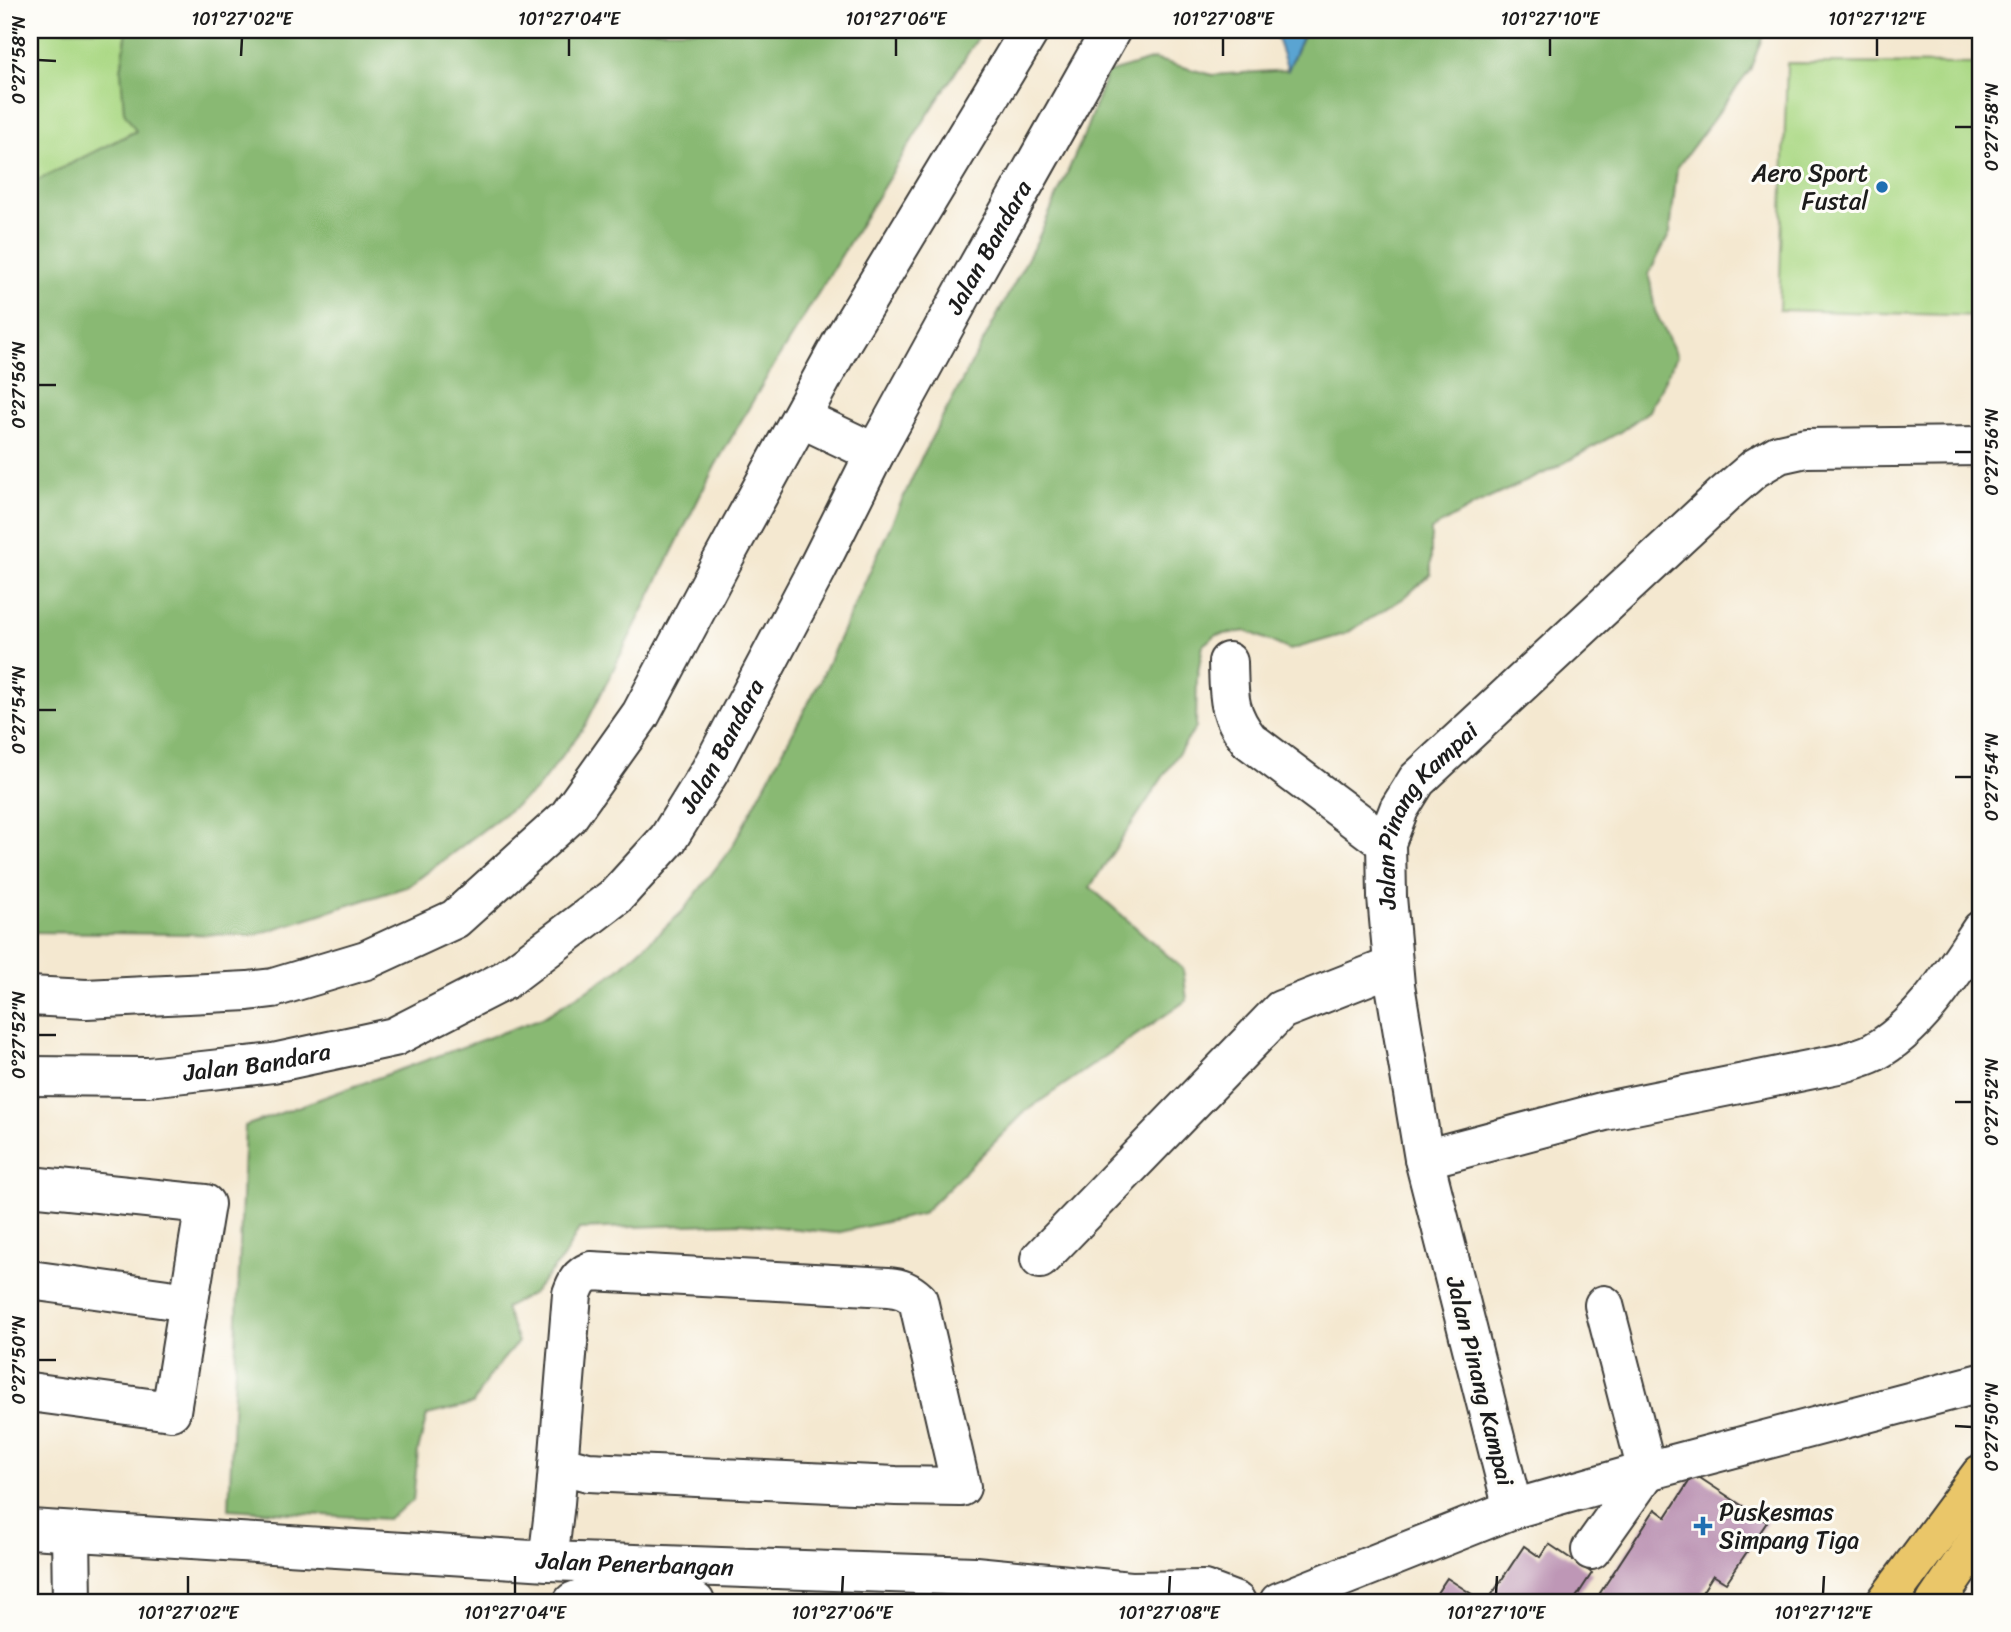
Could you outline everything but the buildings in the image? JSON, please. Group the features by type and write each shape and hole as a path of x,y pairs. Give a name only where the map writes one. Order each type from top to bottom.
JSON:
{"highway":[{"path":"1886,1602 1981,1474"},
{"path":"1936,1602 1981,1536"}],"street":[{"path":"30,996 86,999 248,991 273,988 366,960 455,919 568,817 641,714 844,340 1030,30"},
{"name":"Jalan Bandara","path":"30,1076 148,1077 273,1063 394,1037 505,980 616,896 668,839 710,771 970,279 1110,33"},
{"path":"801,418 876,453"},
{"name":"Jalan Pinang Kampai","path":"1513,1509 1424,1159 1395,985 1387,897 1386,843 1399,809 1418,779 1755,468 1779,454 1806,448 1981,446"},
{"path":"1228,662 1229,701 1237,725 1249,740 1386,843"},
{"path":"1424,1159 1605,1111 1843,1063 1873,1052 1896,1037 1940,992 1981,930"},
{"path":"1040,1259 1281,1010 1393,966"},
{"path":"30,1186 205,1204 172,1411 30,1392"},
{"path":"548,1562 572,1294 578,1280 591,1271 901,1288 918,1300 961,1487 589,1472 558,1464"},
{"path":"30,1280 189,1302"},
{"path":"1591,1550 1647,1471 1604,1305"},
{"path":"1279,1602 1513,1509 1981,1383"},
{"name":"Jalan Penerbangan","path":"30,1529 548,1562 975,1576 1128,1597 1204,1590 1236,1602"},
{"path":"71,1532 72,1602"},
{"path":"573,1602 584,1597 604,1596 695,1602"}],"green space":[{"path":"30,30 127,30 121,71 136,131 30,184"},
{"path":"127,30 983,30 768,375 715,466 585,726 536,790 409,886 255,935 30,932 30,797 37,767 37,655 33,597 30,593 30,184 136,131 124,112 121,71"},
{"path":"1305,30 1765,30 1750,70 1677,168 1670,233 1649,274 1655,311 1677,356 1649,411 1620,432 1553,469 1479,503 1431,530 1431,574 1404,598 1345,634 1290,650 1247,631 1216,635 1203,645 1197,678 1196,727 1090,887 1183,969 1187,1000 1026,1111 922,1214 836,1233 741,1223 579,1229 563,1258 532,1294 505,1308 518,1342 488,1377 473,1404 427,1415 418,1451 413,1501 387,1519 229,1509 245,1126 542,1018 617,971 682,912 732,847 820,681 924,452 1037,241 1084,135 1107,73 1154,59 1212,75 1288,70"},
{"name":"Aero Sport Fustal","path":"1787,63 1981,64 1981,316 1779,310"}],"water":[{"path":"1274,30 1305,30 1288,70"}],"place":[{"name":"Aero Sport Fustal","path":"1882,187"},
{"name":"Puskesmas Simpang Tiga","path":"1703,1526"}]}
